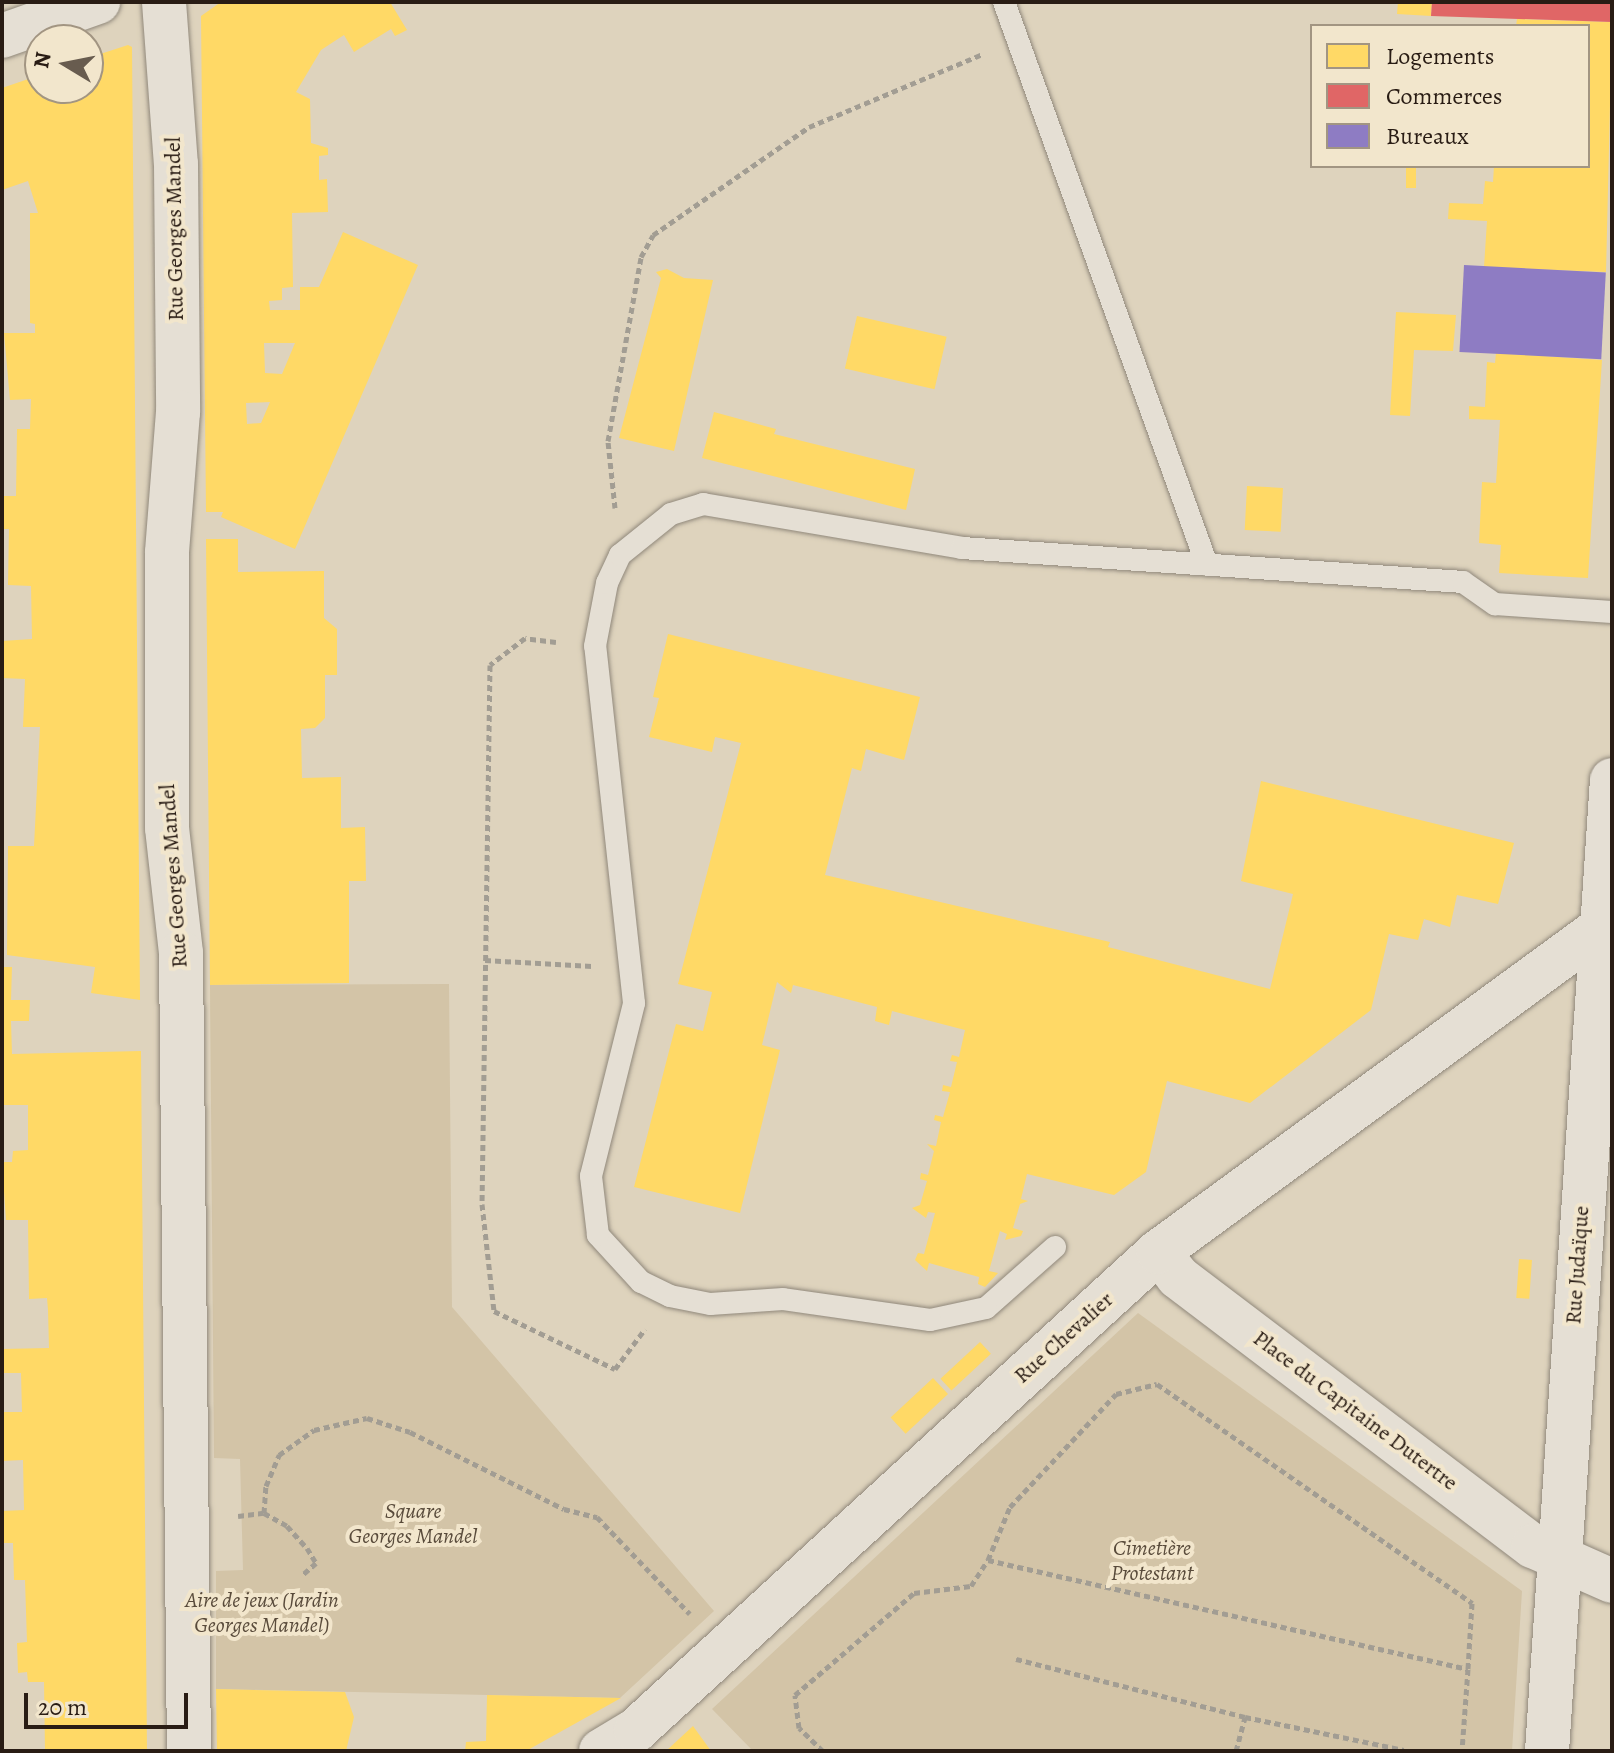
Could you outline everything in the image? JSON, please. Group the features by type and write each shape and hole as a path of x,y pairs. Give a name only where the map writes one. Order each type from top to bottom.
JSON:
{"street":[{"path":"2,36 98,2"},
{"name":"Rue Georges Mandel","path":"164,2 176,164 178,412 167,553 167,828 181,953 189,1751"},
{"name":"Rue Judaïque","path":"1547,1751 1607,924 1612,780"},
{"name":"Rue Chevalier","path":"601,1751 636,1730 1158,1252 1607,924"},
{"name":"Place du Capitaine Dutertre","path":"1158,1252 1178,1277 1524,1539 1559,1560 1612,1581"}],"lane":[{"path":"1004,2 1207,565"},
{"path":"1055,1247 986,1308 930,1320 783,1299 710,1304 670,1296 641,1282 617,1260 598,1235 592,1208 591,1176 630,1032 633,968 595,646 607,583 620,555 671,514 703,504 962,548 1463,582 1495,604 1612,612"}],"path":[{"path":"616,517 608,441 641,257 653,235 809,127 1018,39"},
{"path":"595,646 525,638 490,665 482,1204 494,1311 615,1369 670,1296"},
{"path":"485,960 633,968"},
{"path":"823,1751 799,1728 795,1695 914,1593 971,1586 988,1560 1010,1507 1116,1394 1157,1384 1472,1603 1462,1751"},
{"path":"264,1513 266,1486 279,1455 314,1430 367,1418 410,1432 564,1509 597,1517 700,1624"},
{"path":"241,1515 264,1513 287,1526 316,1563 302,1575"},
{"path":"988,1560 1468,1669"},
{"path":"1016,1659 1245,1717 1404,1750"},
{"path":"1236,1751 1245,1717"}],"green space":[{"name":"Square Georges Mandel","path":"449,984 452,1307 714,1611 620,1698 216,1689 216,1571 243,1570 240,1459 214,1458 210,985"},
{"name":"Cimetière Protestant","path":"1138,1313 1522,1591 1512,1751 753,1751 712,1709"}],"building: Logements":[{"path":"221,2 390,2 407,30 395,36 391,29 354,52 344,35 321,50 296,92 310,99 311,143 328,148 328,155 319,156 319,180 327,179 328,212 292,213 293,287 282,288 282,300 269,301 270,310 300,310 300,287 319,287 343,232 418,265 295,549 221,517 223,512 206,512 201,16","holes":["264,343 295,343 282,374 265,373","270,402 261,423 247,424 246,403"]},
{"path":"1398,2 1432,2 1431,16 1397,14"},
{"path":"1517,19 1612,22 1606,272 1484,267 1487,221 1448,219 1449,203 1483,204 1485,181 1493,182 1494,168 1590,168 1590,24 1516,24"},
{"path":"128,45 132,47 140,1000 91,993 95,967 7,955 8,846 34,846 40,727 23,727 25,679 2,678 2,641 32,639 31,586 8,585 9,529 2,529 2,496 16,496 17,429 30,429 31,399 10,400 4,333 35,333 35,324 30,323 30,213 38,213 28,181 2,190 2,88 24,80 24,104 104,104 104,53"},
{"path":"1406,168 1416,168 1416,188 1406,188"},
{"path":"667,269 684,278 713,280 674,451 619,438 661,278 656,272"},
{"path":"1396,312 1456,315 1453,351 1414,350 1410,416 1390,415"},
{"path":"857,316 947,337 934,389 845,369"},
{"path":"1496,353 1602,360 1588,578 1499,573 1501,545 1479,543 1482,482 1496,483 1500,420 1469,419 1469,406 1485,407 1487,362 1495,363"},
{"path":"714,412 776,429 774,434 915,469 906,510 702,458"},
{"path":"1247,486 1283,488 1281,532 1245,530"},
{"path":"206,539 238,539 238,572 324,571 324,618 337,629 337,675 325,675 325,718 315,728 301,729 302,778 341,777 341,828 365,827 366,881 349,881 349,983 210,985"},
{"path":"668,634 920,697 904,760 866,749 861,771 852,768 825,875 1110,942 1108,947 1270,989 1293,894 1241,881 1261,781 1514,843 1498,904 1457,895 1450,927 1424,919 1418,940 1389,934 1371,1010 1250,1103 1167,1081 1146,1172 1114,1195 1027,1174 1021,1199 1028,1201 1020,1204 1013,1228 1023,1231 1021,1236 1005,1240 1007,1234 1000,1231 989,1271 998,1273 985,1287 978,1284 979,1277 929,1263 927,1271 915,1260 918,1253 924,1254 935,1213 928,1212 926,1218 912,1208 920,1205 927,1181 920,1179 921,1173 928,1175 934,1151 927,1144 936,1146 941,1122 934,1120 935,1115 943,1117 950,1092 942,1091 943,1085 951,1087 957,1062 950,1061 952,1055 959,1057 965,1030 892,1011 889,1025 875,1021 877,1007 793,985 791,993 777,982 762,1045 780,1050 740,1213 634,1187 676,1024 703,1031 712,992 678,984 741,743 715,737 712,752 649,737 659,698 653,697"},
{"path":"2,967 12,967 11,1000 30,1000 29,1021 11,1021 12,1054 141,1051 147,1751 45,1751 44,1682 28,1682 27,1672 18,1673 17,1643 27,1642 25,1580 14,1580 13,1543 2,1543 2,1511 24,1510 23,1460 2,1461 2,1412 22,1412 21,1373 2,1373 2,1349 49,1348 47,1298 29,1299 28,1220 6,1220 2,1162 12,1162 13,1151 28,1150 28,1105 3,1105"},
{"path":"1519,1259 1532,1260 1529,1299 1516,1298"},
{"path":"980,1342 991,1354 951,1391 941,1379"},
{"path":"933,1378 948,1394 906,1434 891,1418"},
{"path":"216,1689 345,1692 354,1717 346,1751 217,1751"},
{"path":"487,1695 621,1698 526,1751 465,1751 466,1742 486,1741"},
{"path":"693,1726 711,1751 666,1751"}],"building: Commerces":[{"path":"1432,2 1612,2 1612,22 1431,16"}],"building: Bureaux":[{"path":"1464,265 1606,272 1601,359 1459,352"}],"park label":[{"name":"Aire de jeux (Jardin Georges Mandel)","path":"262,1612"}]}
